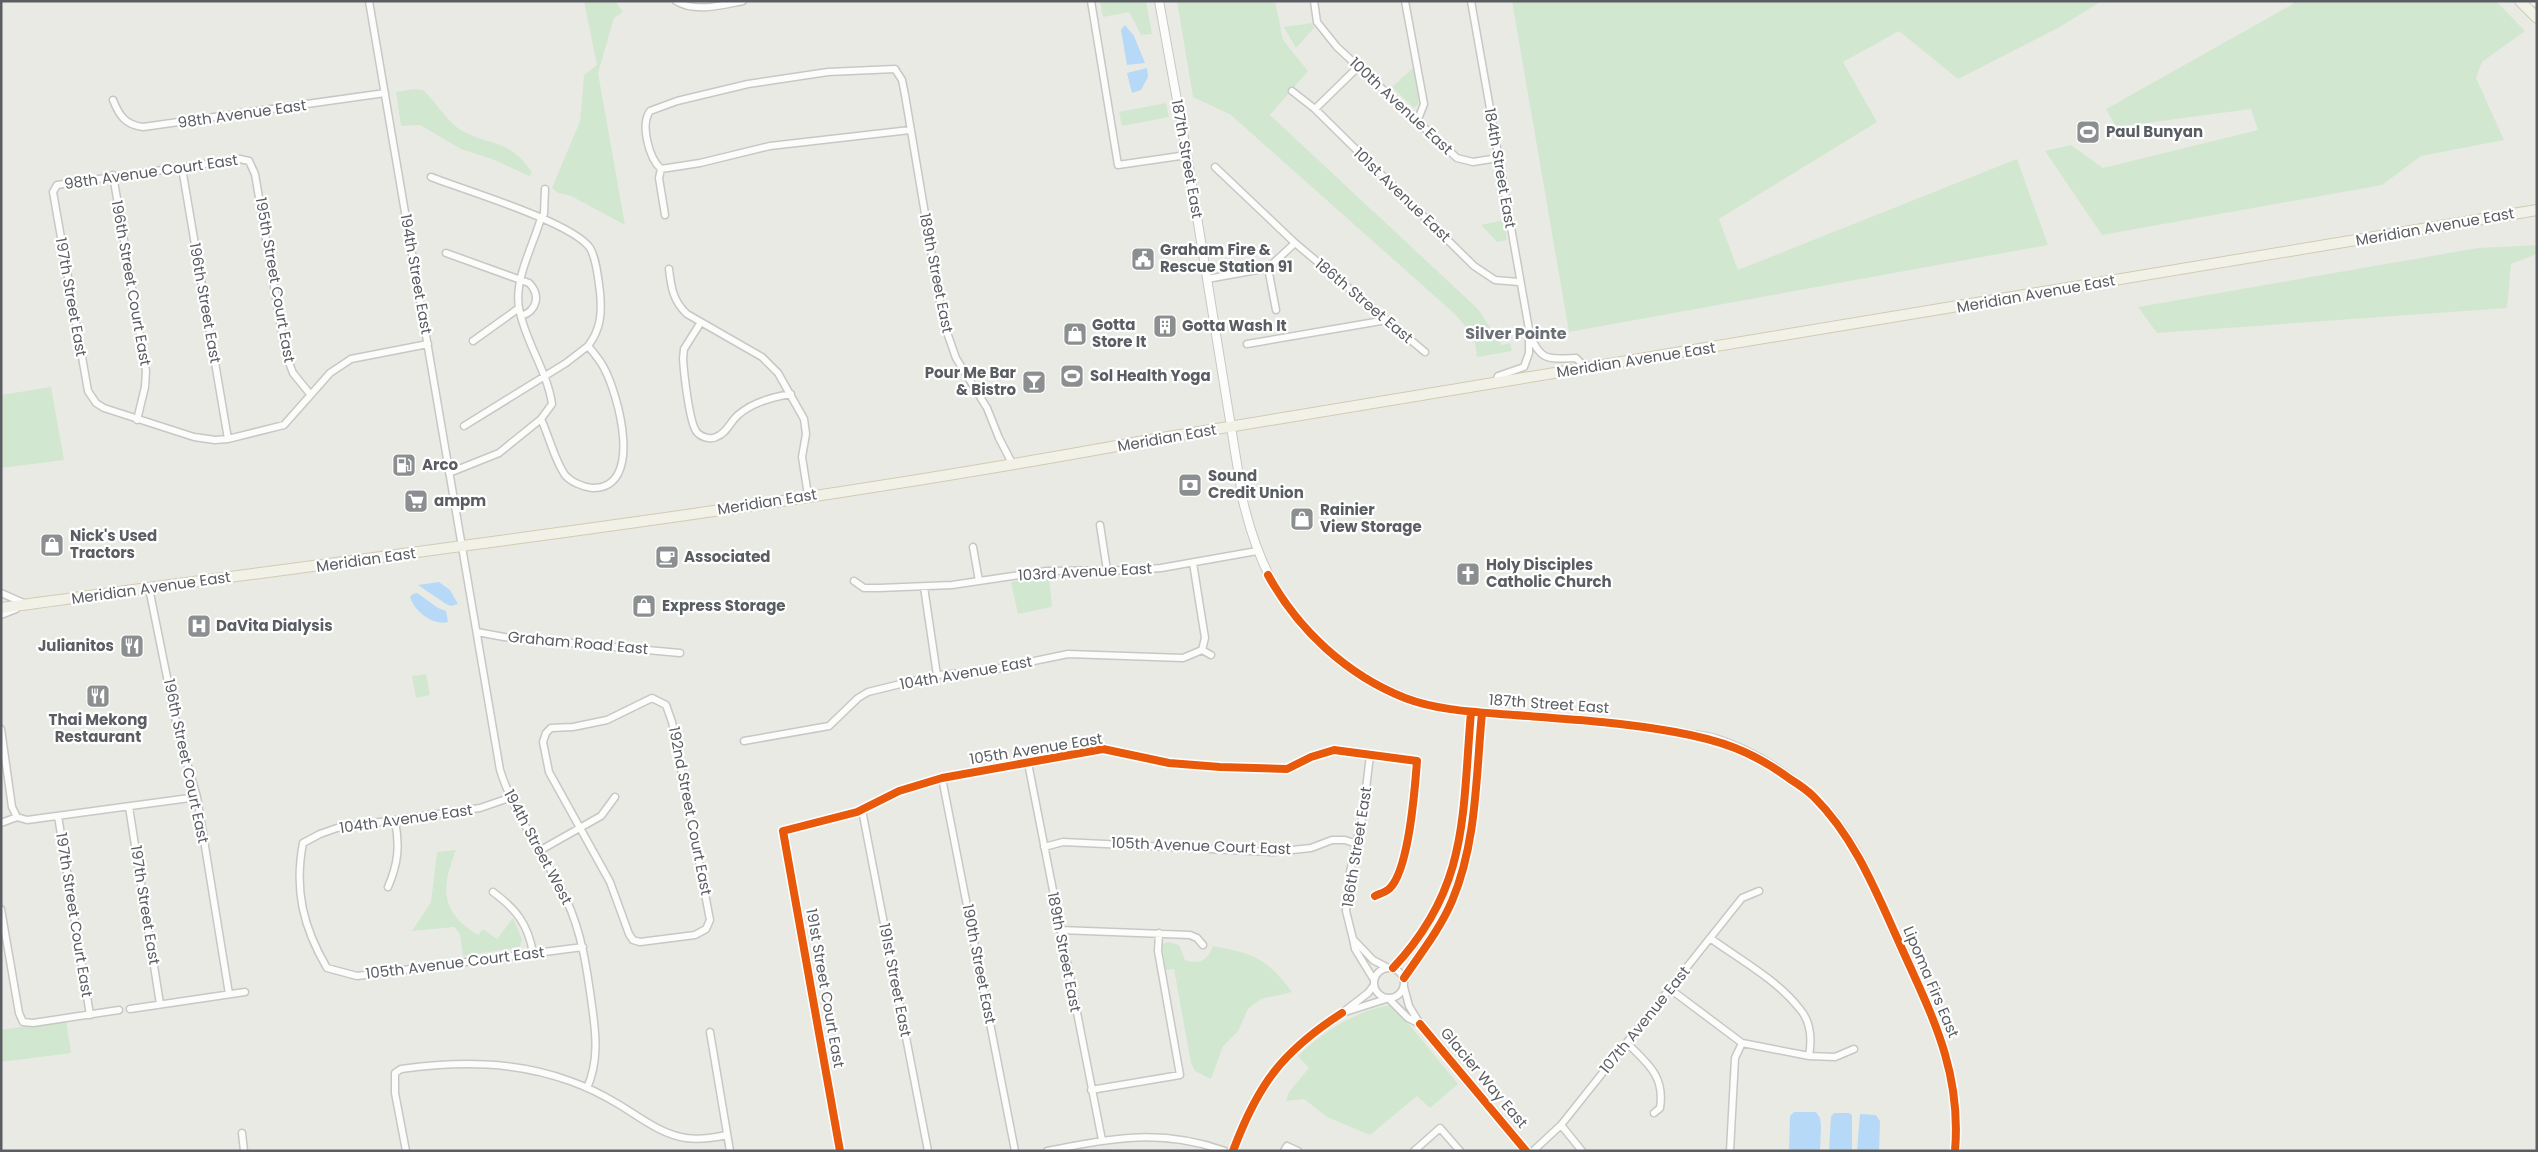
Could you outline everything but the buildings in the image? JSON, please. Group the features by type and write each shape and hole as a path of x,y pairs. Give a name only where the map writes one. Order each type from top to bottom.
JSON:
{"main road":[{"path":"2520,1 2537,18"},
{"path":"2528,1 2537,9"},
{"name":"Meridian Avenue East","path":"1495,384 2537,210"},
{"path":"1231,427 1495,384"},
{"name":"Meridian East","path":"302,568 675,518 808,495 1013,465 1231,427"},
{"name":"Meridian Avenue East","path":"1,608 302,568"}],"street":[{"name":"194th Street East","path":"369,1 462,547"},
{"path":"676,1 681,4 698,7 743,1"},
{"path":"1092,1 1118,166 1187,154"},
{"name":"187th Street East","path":"1159,1 1187,154 1243,501 1257,551 1277,592 1308,632 1350,668 1365,678 1405,698 1471,712 1634,724 1712,738 1769,763 1813,796 1845,834"},
{"name":"100th Avenue East","path":"1314,1 1317,22 1338,47 1457,158 1473,162 1498,158"},
{"path":"1405,1 1424,104 1417,122"},
{"name":"184th Street East","path":"1471,1 1519,282 1530,335 1536,350 1547,358 1576,358 1586,368"},
{"path":"1315,110 1358,67"},
{"name":"189th Street East","path":"661,169 653,158 648,137 648,114 654,108 748,84 828,72 895,69 902,80 943,322 949,345 987,408 999,438 1013,465"},
{"name":"101st Avenue East","path":"1292,91 1315,110 1474,266 1495,280 1519,282"},
{"name":"98th Avenue East","path":"113,100 125,122 133,126 143,127 385,93"},
{"path":"665,215 659,178 661,169 700,163 770,146 910,130"},
{"name":"98th Avenue Court East","path":"54,188 63,182 113,175 182,168 240,158 249,161"},
{"name":"195th Street Court East","path":"249,161 255,174 285,352 293,373 310,394"},
{"name":"196th Street East","path":"182,168 228,439"},
{"name":"186th Street East","path":"1215,168 1295,243 1425,352"},
{"name":"196th Street Court East","path":"113,175 146,371 145,387 137,420"},
{"path":"431,177 541,218 571,232 590,249 596,266 601,310 598,331 588,346 566,363 464,426"},
{"name":"197th Street East","path":"54,188 54,201 88,391 96,403 137,420"},
{"path":"450,473 499,453 541,419 552,404 545,375 535,355 519,308 522,280 541,218 544,214 545,189"},
{"path":"1207,279 1268,268 1295,243"},
{"path":"446,253 522,280 532,286 536,301 531,311 521,316"},
{"path":"669,268 671,286 678,305 701,322 768,361 791,394 804,419 806,434 802,457 808,495"},
{"path":"1268,268 1276,310"},
{"path":"473,341 519,308"},
{"path":"1248,344 1387,320"},
{"path":"701,322 684,349 683,359 692,416 696,431 699,434 704,437 716,438 724,433 737,416 751,406 791,394"},
{"name":"184th Street East","path":"1495,384 1498,376 1524,367 1529,353 1530,335"},
{"path":"137,420 194,437 215,440 279,428 330,372 351,359 428,344"},
{"path":"541,419 562,470 569,479 587,487 599,487 612,482 621,471 622,439 612,387 605,370 588,346"},
{"path":"1100,525 1107,570"},
{"name":"194th Street West","path":"462,547 496,749 509,798 565,898 583,946 596,1032 595,1060 587,1088"},
{"path":"972,548 979,581"},
{"name":"103rd Avenue East","path":"854,581 864,588 924,586 979,581 1047,571 1134,570 1193,563 1257,551"},
{"path":"1193,563 1205,638 1202,650 1211,655"},
{"path":"924,586 937,675"},
{"name":"196th Street Court East","path":"149,588 178,732 197,797 229,994"},
{"path":"1,593 27,604"},
{"path":"1,616 27,604"},
{"name":"Graham Road East","path":"477,632 504,637 680,653"},
{"name":"104th Avenue East","path":"744,741 829,726 858,698 869,691 937,675 981,672 1068,654 1183,658 1197,654 1202,650"},
{"name":"192nd Street Court East","path":"652,698 662,701 666,705 672,722 710,915 709,924 706,929 695,935 645,942 633,940 628,934 610,882 580,829 549,772 543,748 544,736 548,730 607,720 625,713 645,700 652,698"},
{"path":"1233,1151 1247,1113 1280,1062 1318,1028 1368,993 1379,971 1391,968 1412,948 1430,924 1442,900 1459,846 1471,712"},
{"path":"1342,1012 1399,996 1404,987 1404,978 1440,924 1461,876 1471,830 1482,713"},
{"path":"1,729 12,807 17,817"},
{"name":"105th Avenue East","path":"783,831 862,810 899,791 942,778 1104,749 1169,763 1287,768 1311,757 1334,750 1417,761 1413,810 1403,861 1390,889 1375,896"},
{"name":"186th Street East","path":"1370,755 1363,814 1350,872 1346,911 1355,949 1374,982"},
{"name":"189th Street East","path":"1028,763 1102,1140"},
{"name":"190th Street East","path":"942,778 1015,1151"},
{"path":"1,823 17,817 27,820 197,797"},
{"name":"104th Avenue East","path":"327,968 305,923 298,883 303,843 337,828 480,808 509,798"},
{"path":"540,851 601,816 615,798"},
{"name":"197th Street East","path":"129,807 160,1004"},
{"name":"191st Street East","path":"862,810 928,1151"},
{"name":"197th Street Court East","path":"58,816 90,1015"},
{"path":"388,887 397,867 399,853 399,840 395,821"},
{"name":"191st Street Court East","path":"783,831 840,1151"},
{"name":"Lipoma Firs East","path":"1845,834 1868,874 1944,1046 1954,1083 1958,1120 1955,1151"},
{"name":"105th Avenue Court East","path":"1044,847 1063,842 1273,852 1311,848 1332,840 1345,840 1356,844"},
{"path":"493,892 512,906 521,917 528,932 532,953"},
{"name":"107th Avenue East","path":"1533,1151 1561,1126 1742,898 1758,892"},
{"path":"1,908 19,1013 23,1022 33,1023 119,1010"},
{"path":"1060,930 1190,935 1197,938 1203,945"},
{"path":"1091,1090 1180,1075 1158,951 1159,933"},
{"path":"1710,938 1777,987 1800,1008 1809,1026 1812,1043 1809,1056"},
{"name":"186th Street East","path":"1353,939 1373,960 1391,968"},
{"name":"105th Avenue Court East","path":"327,968 348,974 371,975 583,946"},
{"path":"1391,968 1404,978"},
{"path":"1374,982 1378,994 1387,999"},
{"name":"Glacier Way East","path":"1404,987 1409,1006 1420,1024 1526,1151"},
{"path":"1670,989 1742,1043 1809,1056 1835,1057 1854,1050"},
{"path":"130,1009 245,992"},
{"name":"Glacier Way East","path":"1387,999 1408,1018 1420,1024"},
{"path":"710,1032 730,1151"},
{"path":"1627,1043 1652,1068 1660,1084 1662,1094 1660,1108 1654,1113"},
{"path":"1730,1151 1735,1058 1742,1043"},
{"path":"406,1151 395,1093 396,1073 401,1069 440,1063 498,1064 554,1076 587,1088 619,1104 655,1127 671,1134 700,1139 727,1135"},
{"path":"1561,1126 1582,1151"},
{"path":"1414,1151 1440,1128 1460,1151"},
{"path":"242,1134 244,1151"},
{"path":"1047,1151 1102,1140 1159,1136 1180,1138 1225,1151"},
{"path":"1286,1148 1298,1151"}],"green space":[{"path":"584,1 615,1 623,12 614,18 598,73 625,225 571,196 558,193 552,188 580,121 584,75 597,65"},
{"path":"1100,1 1146,1 1152,34 1141,35 1129,12 1103,17"},
{"path":"1177,1 1275,1 1283,40 1308,71 1270,115 1478,309 1502,345 1510,343 1512,351 1477,357 1474,337 1456,315 1231,115 1193,97"},
{"path":"1512,1 2102,1 2058,28 1958,79 1899,31 1843,62 1877,122 1719,219 1738,270 2017,159 2048,245 1569,332"},
{"path":"2291,1 2496,1 2525,31 2482,62 2476,78 2504,140 2421,156 2382,185 2102,235 2045,151 2071,145 2103,168 2258,130 2251,109 2116,127 2106,109 2293,4"},
{"path":"1312,23 1314,28 1296,48 1284,27"},
{"path":"1413,68 1419,103 1414,108 1392,87"},
{"path":"413,89 423,90 450,121 464,132 505,147 515,153 524,161 532,173 529,176 492,159 461,149 420,125 401,126 396,92"},
{"path":"1166,103 1169,117 1122,126 1119,112"},
{"path":"1504,220 1507,240 1497,242 1481,225"},
{"path":"2537,245 2537,254 2511,264 2507,308 2157,333 2138,307 2478,248"},
{"path":"51,387 64,460 1,468 1,395"},
{"path":"1049,576 1052,607 1018,614 1011,582"},
{"path":"426,674 430,695 416,698 412,676"},
{"path":"456,850 446,888 450,908 456,917 478,935 483,929 497,939 513,918 522,939 520,947 463,956 460,934 454,927 412,931 431,902 437,852"},
{"path":"1168,942 1179,945 1185,960 1195,962 1206,958 1213,946 1250,955 1275,972 1292,992 1261,999 1248,1009 1238,1031 1223,1046 1211,1079 1195,1071 1191,1063 1174,969 1166,970 1162,944"},
{"path":"1391,1005 1458,1084 1430,1108 1417,1096 1370,1135 1327,1117 1304,1099 1286,1101 1289,1092 1309,1068 1298,1056 1341,1023 1365,1012"},
{"path":"66,1020 71,1053 1,1062 1,1030"}],"water":[{"path":"1125,25 1134,36 1145,63 1127,65 1121,30"},
{"path":"1147,68 1148,77 1141,90 1132,93 1127,73"},
{"path":"439,582 450,590 458,604 451,606 446,604 418,585"},
{"path":"417,593 438,608 446,611 448,622 442,623 430,620 420,612 410,597"},
{"path":"1794,1112 1816,1112 1820,1118 1820,1151 1789,1151 1790,1116"},
{"path":"1834,1113 1849,1113 1852,1115 1852,1151 1829,1151 1831,1117"},
{"path":"1860,1114 1876,1115 1880,1121 1879,1151 1857,1151"}],"cycle path":[{"path":"1268,575 1294,614 1326,648 1363,677 1405,698 1431,706 1459,710 1615,723 1691,735 1721,743 1749,754 1776,769 1814,797 1841,829 1862,864 1932,1017 1941,1042 1954,1094 1956,1121 1955,1151"},
{"path":"1393,968 1418,938 1436,908 1449,879 1457,849 1462,817 1471,712"},
{"path":"1404,978 1442,921 1460,879 1471,832 1482,713"},
{"path":"840,1151 783,831 857,812 899,791 942,778 1103,749 1169,763 1220,767 1287,769 1311,757 1334,750 1417,761 1410,828 1402,865 1389,889 1375,896"},
{"path":"1233,1151 1252,1107 1274,1072 1303,1042 1342,1013"},
{"path":"1420,1024 1526,1151"}],"place":[{"name":"Paul Bunyan","path":"2088,132"},
{"name":"Graham Fire & Rescue Station 91","path":"1143,259"},
{"name":"Gotta Wash It","path":"1165,326"},
{"name":"Gotta Store It","path":"1075,334"},
{"name":"Sol Health Yoga","path":"1072,376"},
{"name":"Pour Me Bar & Bistro","path":"1034,382"},
{"name":"Arco","path":"404,465"},
{"name":"Sound Credit Union","path":"1190,485"},
{"name":"ampm","path":"416,501"},
{"name":"Rainier View Storage","path":"1302,519"},
{"name":"Nick's Used Tractors","path":"52,545"},
{"name":"Associated","path":"667,557"},
{"name":"Holy Disciples Catholic Church","path":"1468,574"},
{"name":"Express Storage","path":"644,606"},
{"name":"DaVita Dialysis","path":"199,626"},
{"name":"Julianitos","path":"132,646"},
{"name":"Thai Mekong Restaurant","path":"98,696"}],"district":[{"name":"Silver Pointe","path":"1516,333"}]}
